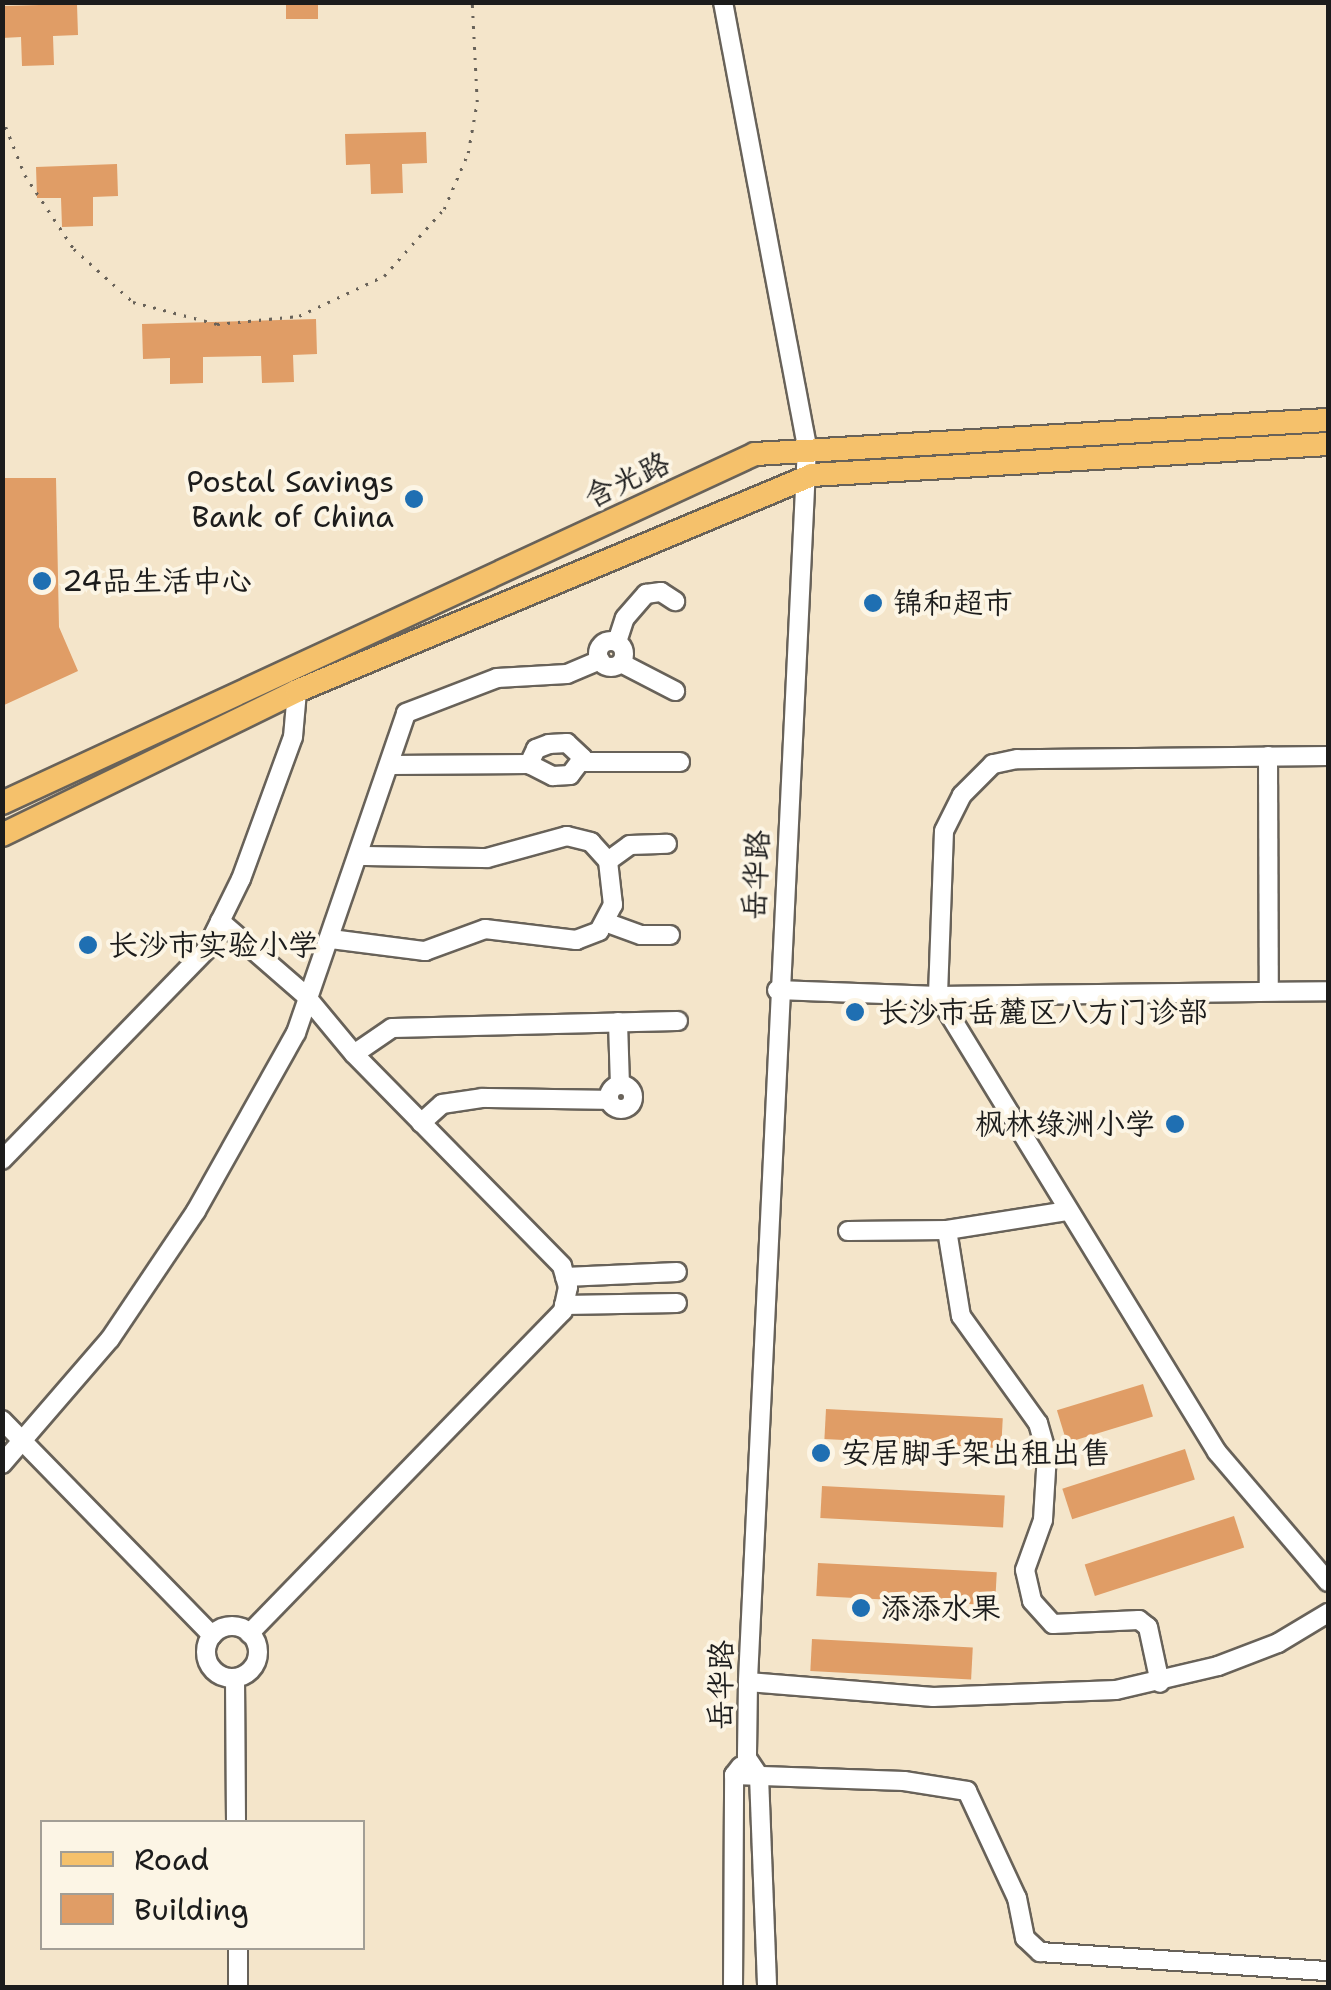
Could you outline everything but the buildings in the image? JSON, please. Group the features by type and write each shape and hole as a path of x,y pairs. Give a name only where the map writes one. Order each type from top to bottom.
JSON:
{"main road":[{"name":"含光路","path":"2,803 755,454 807,447 1328,420"},
{"path":"2,835 297,691 807,476 1328,444"}],"street":[{"name":"岳华路","path":"723,2 807,447 776,990 748,1682 747,1758 759,1776"},
{"path":"621,663 618,642 625,618 646,594 661,592 675,600"},
{"path":"600,660 602,644 618,642"},
{"path":"2,1464 25,1442 110,1339 196,1212 310,1001 406,713 424,702 497,678 567,674 600,660 621,663 675,691"},
{"path":"2,1160 177,984 220,921 293,738 297,691"},
{"path":"529,764 536,749 567,743 580,750 582,762"},
{"path":"1268,756 1269,988"},
{"path":"1328,756 1017,759 994,764 962,794 944,831 938,996 1216,1452 1328,1582"},
{"path":"391,765 529,764 553,776 570,774 582,762 680,762"},
{"path":"331,939 425,950 485,929 576,940 605,922 615,890 608,862 591,842 567,836 486,858 360,856"},
{"path":"608,862 630,845 667,844"},
{"path":"220,921 310,1001 354,1054 565,1277 564,1304 467,1415 249,1634"},
{"path":"605,922 641,935 670,936"},
{"path":"776,990 938,996 1269,988 1328,992"},
{"path":"421,1123 442,1104 482,1098 614,1092 618,1022"},
{"path":"354,1054 392,1028 678,1022"},
{"path":"848,1231 948,1230 1068,1211"},
{"path":"948,1230 961,1316 1038,1423 1047,1454 1043,1520 1025,1570 1032,1601 1053,1624 1139,1620 1148,1627 1160,1683"},
{"path":"565,1277 676,1272"},
{"path":"564,1304 677,1303"},
{"path":"2,1420 212,1635"},
{"path":"748,1682 933,1697 1160,1683 1278,1643 1328,1613"},
{"path":"226,1627 249,1634 258,1654 252,1669 234,1678 210,1666 206,1650 212,1635 226,1627"},
{"path":"234,1678 236,1820"},
{"name":"岳华路","path":"733,1988 734,1775 747,1758"},
{"path":"734,1775 904,1781 967,1792 1017,1898 1025,1938 1040,1952 1328,1971"},
{"path":"759,1776 766,1988"},
{"path":"238,1950 238,1988"}],"path":[{"path":"2,117 25,175 74,248 134,302 217,324 299,316 384,276 444,209 468,153 477,102 472,2"}],"place":[{"name":"Postal Savings Bank of China","path":"414,499"},
{"name":"24品生活中心","path":"42,581"},
{"name":"锦和超市","path":"873,603"},
{"name":"长沙市实验小学","path":"88,945"},
{"name":"长沙市岳麓区八方门诊部","path":"855,1012"},
{"name":"枫林绿洲小学","path":"1175,1124"},
{"name":"安居脚手架出租出售","path":"821,1453"},
{"name":"添添水果","path":"861,1608"}]}
